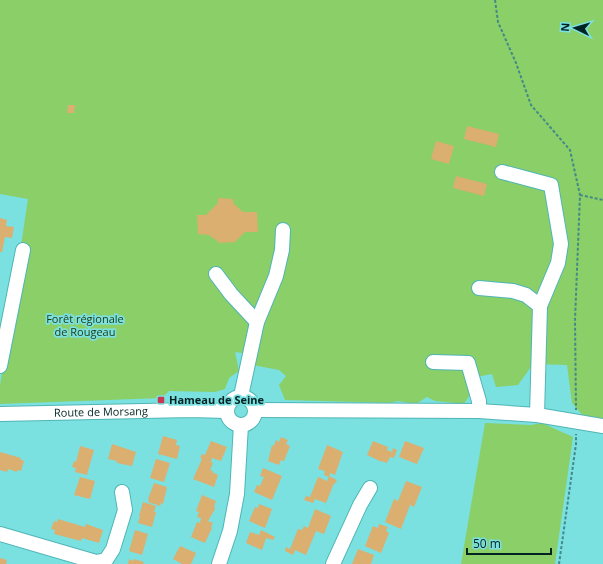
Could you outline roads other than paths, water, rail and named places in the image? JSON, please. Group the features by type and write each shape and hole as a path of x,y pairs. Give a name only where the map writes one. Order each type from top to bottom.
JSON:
{"street":[{"path":"502,172 551,185 561,244 558,262 540,306 537,415"},
{"path":"241,396 257,322 276,276 282,250 284,230"},
{"path":"0,366 23,250"},
{"path":"216,274 231,294 257,322"},
{"path":"479,288 513,291 526,295 540,306"},
{"path":"433,362 468,364 479,401 480,411"},
{"path":"241,396 252,402 255,410 252,419 241,425 236,424 229,419 226,411 229,402 232,399 241,396"},
{"name":"Route de Morsang","path":"0,414 191,410 226,411"},
{"path":"255,410 480,411 537,415 603,426"},
{"path":"219,564 230,531 237,494 241,425"},
{"path":"333,564 360,505 370,488"},
{"path":"0,534 96,562 107,562 113,549 125,510 122,492"}],"place":[{"name":"Hameau de Seine","path":"161,400"}],"park label":[{"name":"Forêt régionale de Rougeau","path":"85,325"}]}
